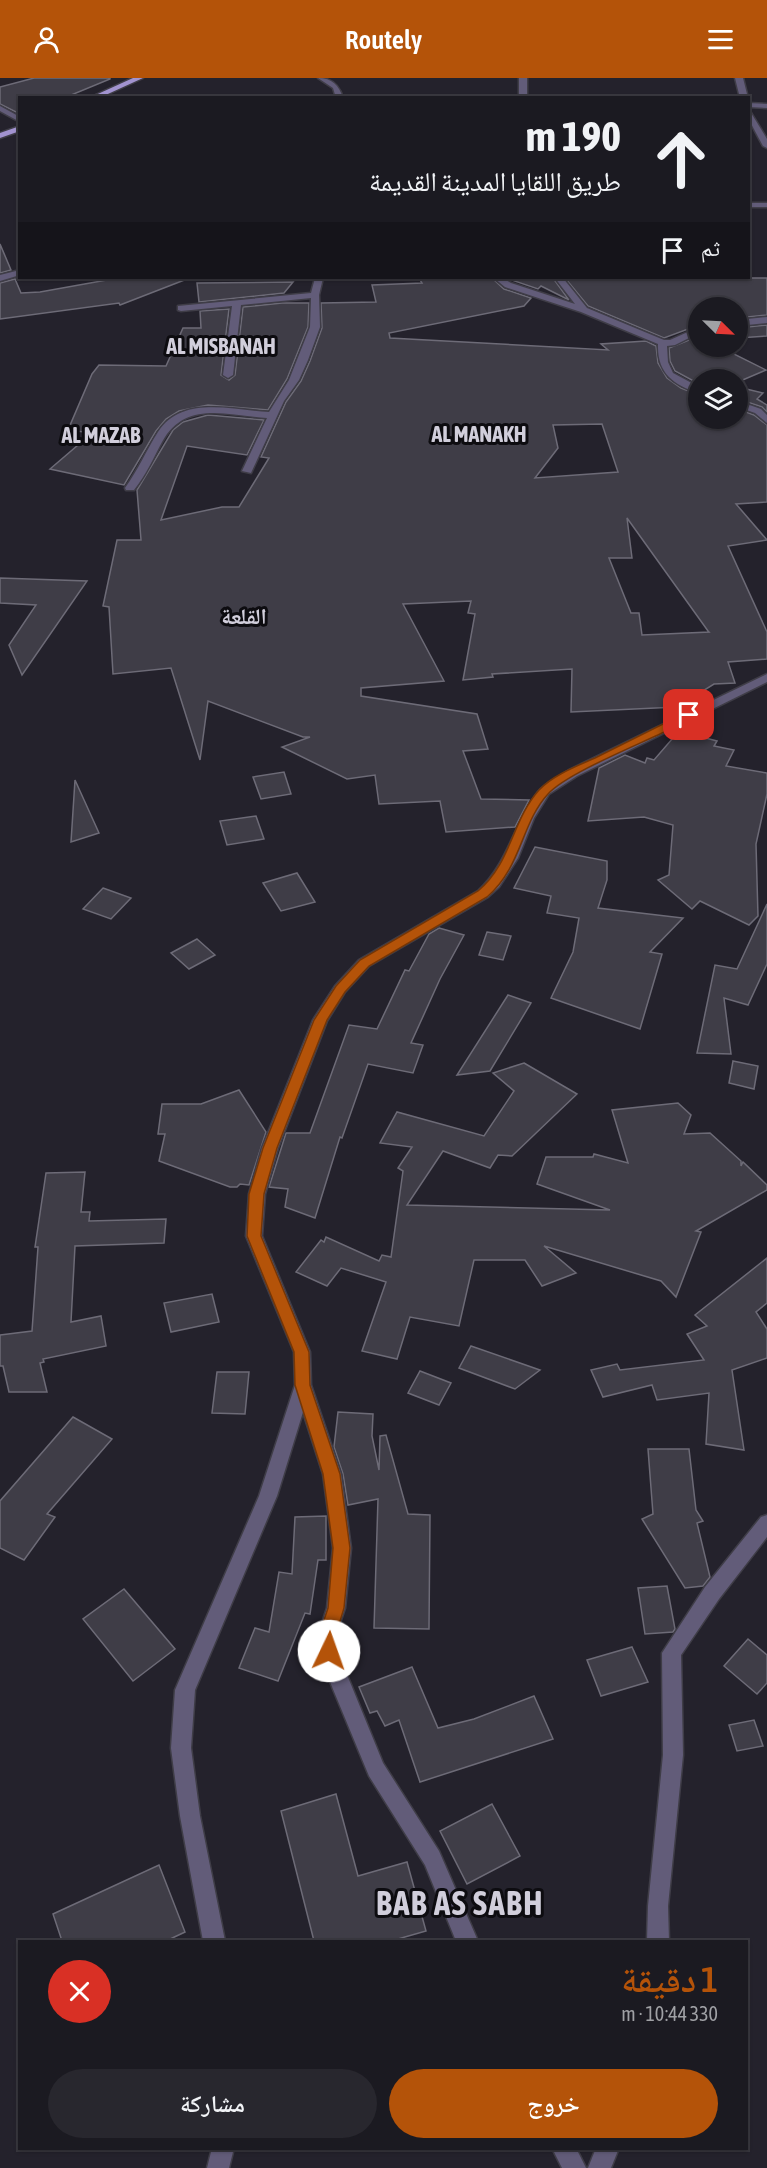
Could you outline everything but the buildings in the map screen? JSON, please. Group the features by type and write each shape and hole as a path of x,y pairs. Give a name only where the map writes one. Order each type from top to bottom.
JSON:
{"main road":[{"path":"97,96 139,78"},
{"path":"0,136 18,129"}],"street":[{"path":"322,78 336,87 339,96"},
{"path":"523,78 523,96"},
{"path":"739,78 744,96"},
{"path":"750,108 767,106"},
{"path":"0,108 18,119"},
{"path":"750,112 767,146"},
{"path":"750,205 767,205"},
{"path":"0,278 18,273"},
{"path":"247,471 279,401 294,380 303,360 315,327 315,295 319,279"},
{"path":"499,279 508,285 584,310 663,343 672,343 688,335"},
{"path":"560,279 584,310"},
{"path":"181,308 315,295"},
{"path":"228,375 237,301"},
{"path":"748,322 767,320"},
{"path":"663,343 664,364 670,377 679,384 688,387"},
{"path":"748,408 758,411 767,420"},
{"path":"130,488 142,476 154,446 173,418 183,412 194,410 272,415"},
{"path":"467,1940 432,1857 376,1769 333,1665 326,1638 336,1608 342,1548 332,1474 303,1385 302,1352 254,1236 256,1194 270,1148 320,1020 340,989 364,963 483,894 494,884 511,858 528,818 544,792 573,773 767,677"},
{"path":"214,1940 190,1816 181,1748 186,1690 268,1496 303,1385"},
{"path":"658,1940 658,1906 673,1755 671,1653 712,1593 767,1524"},
{"path":"218,2168 222,2150"},
{"path":"564,2150 575,2168"},
{"path":"599,2168 607,2150"}],"district":[{"name":"AL MISBANAH","path":"221,346"},
{"name":"AL MANAKH","path":"479,434"},
{"name":"AL MAZAB","path":"101,435"},
{"name":"القلعة","path":"244,616"},
{"name":"BAB AS SABH","path":"460,1903"}],"route":[{"path":"329,1651 326,1638 336,1608 342,1548 332,1474 303,1385 302,1352 254,1236 256,1194 270,1148 320,1020 340,989 364,963 483,894 494,884 511,858 528,818 544,792 573,773 689,715"}]}
